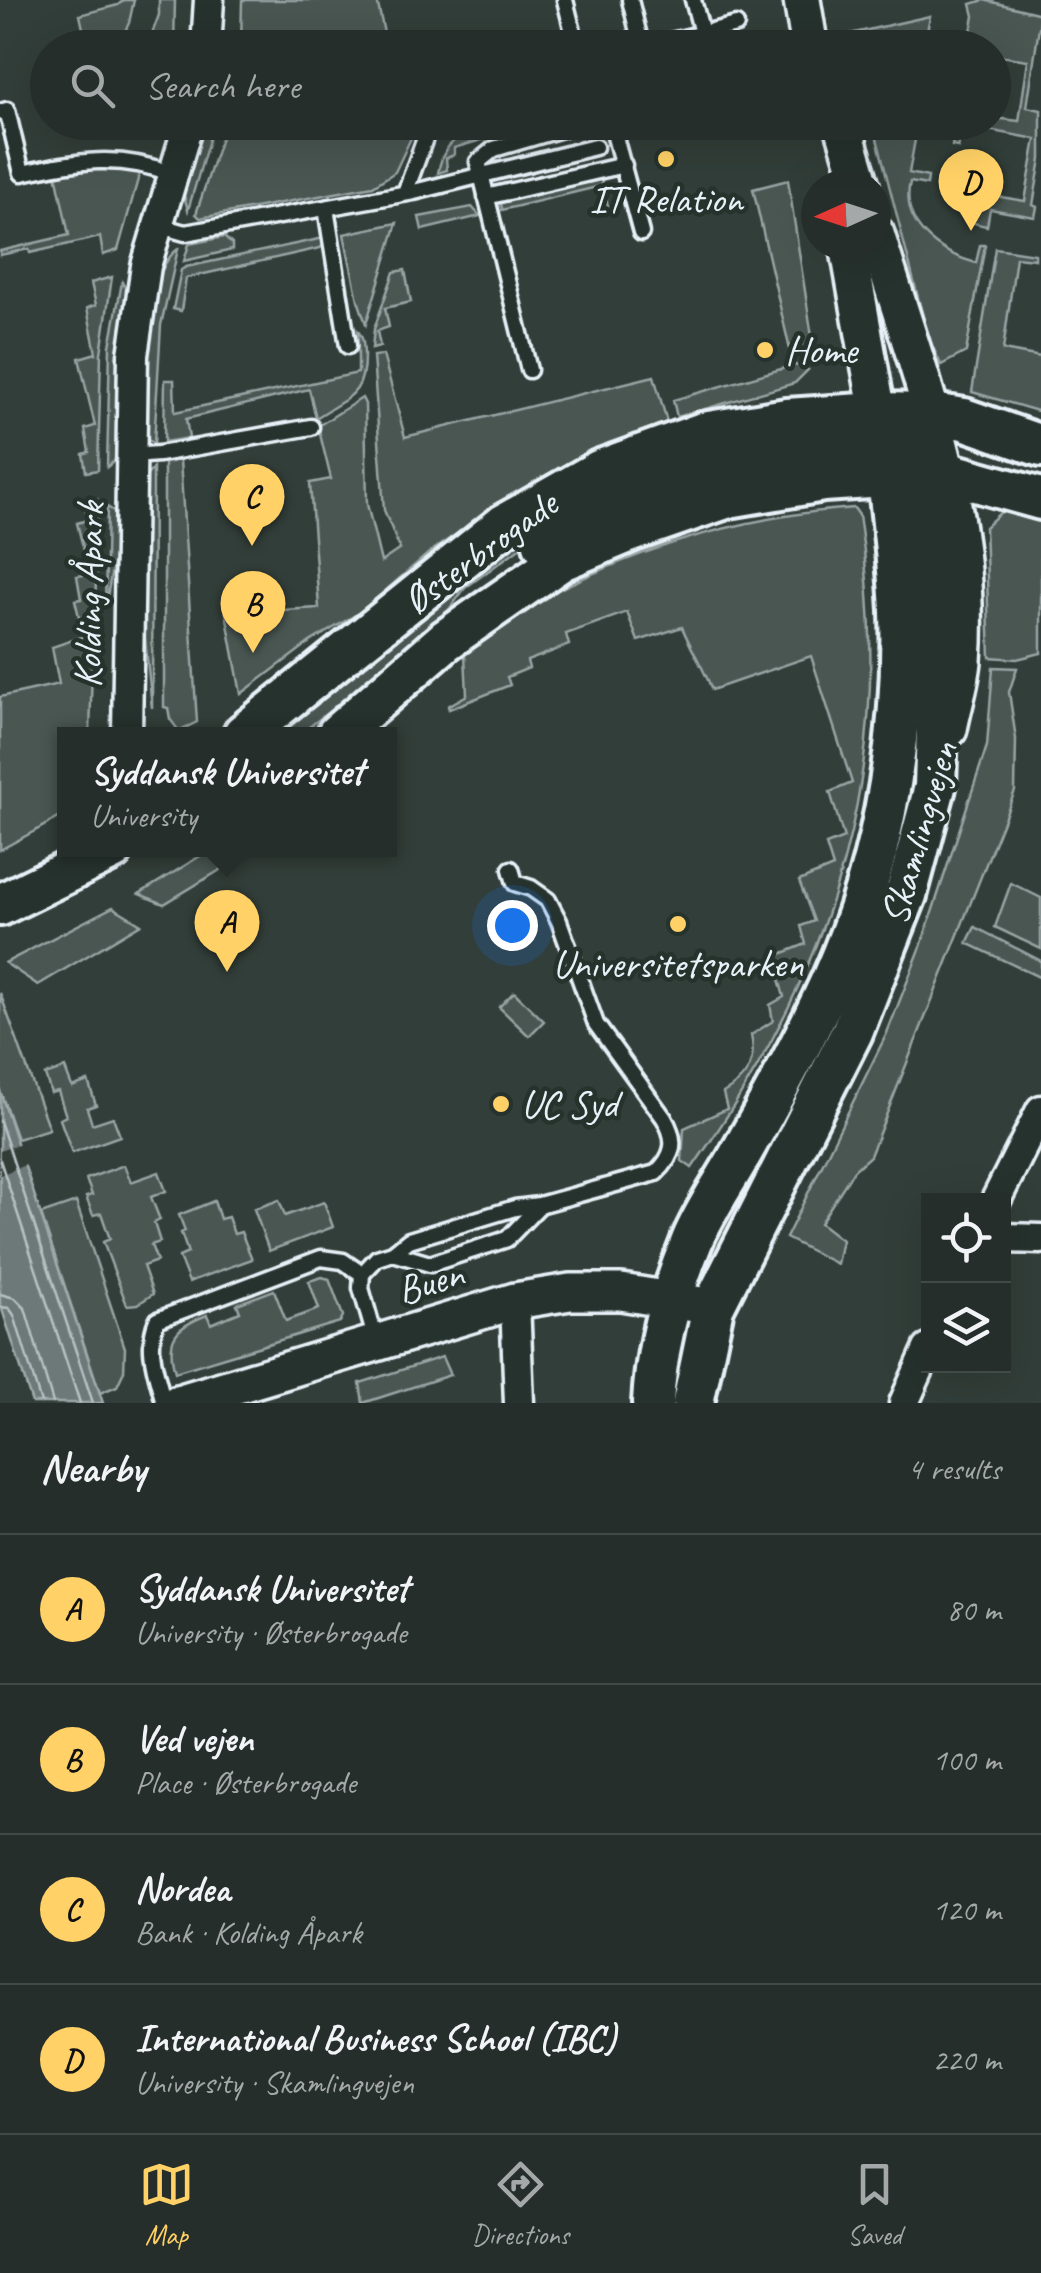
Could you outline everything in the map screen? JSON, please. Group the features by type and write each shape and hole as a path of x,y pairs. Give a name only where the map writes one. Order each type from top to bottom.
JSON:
{"main road":[{"name":"Østerbrogade","path":"253,727 504,524 601,470 703,433 788,418 912,446 1041,499"},
{"name":"Østerbrogade","path":"346,727 446,640 561,560 633,530 728,497 824,480 912,446 964,419 1041,446"},
{"path":"912,446 973,444 1041,463"},
{"name":"Skamlingvejen","path":"693,1403 713,1307 852,1032 906,894 935,787 940,633 912,446"},
{"name":"Skamlingvejen","path":"654,1403 654,1380 671,1300 693,1237 775,1095 824,999 856,922 881,835 896,752 900,608 912,446"},
{"path":"0,904 97,857"}],"street":[{"path":"208,30 210,0"},
{"name":"Kolding Åpark","path":"128,727 132,354 157,225 183,140"},
{"path":"827,140 833,170"},
{"path":"847,140 856,170"},
{"name":"Skamlingvejen","path":"853,260 912,446"},
{"name":"Skamlingvejen","path":"880,260 912,446"},
{"path":"1000,1193 1041,1110"},
{"path":"1011,1238 1041,1239"},
{"name":"Buen","path":"178,1403 515,1301 570,1292 621,1292 713,1307"},
{"path":"515,1301 519,1403"},
{"path":"904,1403 921,1364"}],"lane":[{"path":"565,0 572,30"},
{"path":"630,0 638,30"},
{"path":"694,0 701,30"},
{"path":"715,30 736,25"},
{"path":"0,112 7,110 22,173 119,159 149,164 173,174"},
{"path":"405,193 424,140"},
{"path":"525,140 494,149 478,162 529,370"},
{"path":"616,140 641,233"},
{"path":"157,225 186,233 405,193 595,147"},
{"path":"486,196 624,165"},
{"path":"326,208 348,346"},
{"name":"Kolding Åpark","path":"130,456 311,427"},
{"path":"376,1343 360,1288 362,1274 377,1258 393,1253 409,1240 656,1172 668,1161 673,1134 596,1024 548,900 515,883 511,869"},
{"path":"393,1253 430,1264 507,1239 539,1205"},
{"path":"164,1403 151,1352 151,1335 157,1320 322,1258 344,1261 362,1274"}],"shaded area":[{"path":"134,0 126,30 83,30 80,15"},
{"path":"159,0 175,0 174,30 153,30"},
{"path":"242,0 377,0 383,30 241,30"},
{"path":"984,0 1041,14 1027,107 1041,110 1035,217 990,209 987,226 966,219 953,207 947,190 948,168 954,170 953,189 1025,201 1036,139 1011,134 1011,120 1019,121 1028,60 1011,58 1011,30 971,30 971,4"},
{"path":"930,16 927,30 868,30"},
{"path":"198,140 209,140 188,210 183,192"},
{"path":"220,140 410,140 395,172 373,186 200,218 196,214"},
{"path":"456,140 482,140 454,148 454,155 446,158 447,170 438,173 449,146"},
{"path":"877,140 915,140 909,173 928,177 927,185 910,182 908,197 925,235 949,252 976,263 980,245 985,245 966,352 941,365 928,336 891,193 891,170 885,170"},
{"path":"103,164 140,172 118,250 103,255 100,237 30,253 29,249 0,255 0,251 69,235 56,174"},
{"path":"601,178 609,210 604,212 597,187 502,210 501,200"},
{"path":"788,180 814,350 810,362 790,350 753,189"},
{"path":"472,207 480,216 422,230 419,217"},
{"path":"397,223 366,324 344,234"},
{"path":"224,237 232,244 232,250 184,261 189,244"},
{"path":"324,238 325,244 320,248 186,278 181,311 173,309 181,270 186,267"},
{"path":"995,248 1035,254 1035,259 1016,257 1003,350 1041,357 1041,412 972,392"},
{"path":"178,249 161,325 154,443 144,438 148,336 158,282 166,262"},
{"path":"405,270 411,302 385,308 389,327 377,331 380,346 372,348 374,329 394,272"},
{"path":"112,277 101,353 98,470 86,472 83,454 89,452 85,429 95,426 79,358 96,353 87,308 96,305 91,283"},
{"path":"122,282 129,295 119,457 107,467 110,346"},
{"path":"358,331 364,353 362,379 353,394 316,418 309,389 186,419 189,438 164,442 165,380 174,380 175,412 358,373"},
{"path":"383,355 405,437 654,376 667,422 593,451 515,494 430,552 362,611 310,642 241,694 226,613 319,608 310,483 331,479 318,426 362,398 367,504 381,562 400,549 384,510 373,356"},
{"path":"795,365 808,370 795,383 677,417 673,400"},
{"path":"180,460 197,722 187,727 176,727 164,707 164,463"},
{"path":"153,468 152,708 145,638 144,479"},
{"path":"97,499 96,566 88,568 77,523 88,520 84,502"},
{"path":"107,507 117,513 118,537 105,608"},
{"path":"854,508 859,515 869,606 870,693 862,777 844,858 819,938 785,1015 742,1092 692,1168 682,1161 684,1128 727,1109 723,1093 748,1069 753,1054 751,1035 773,1021 770,1005 784,997 773,957 806,944 801,926 814,921 799,881 833,867 826,845 844,838 830,792 852,783 811,656 712,690 682,627 638,641 627,612 566,634 569,645 527,661 529,668 507,677 510,685 449,709 448,706 467,695 465,655 566,586 635,556 707,533 780,517"},
{"path":"1003,510 1041,522 1041,653 1017,659 990,657 985,527"},
{"path":"548,527 465,588 433,631 309,727 280,727 469,578 526,536"},
{"path":"96,573 95,626 82,629 75,600 81,599 77,576"},
{"path":"93,633 90,727 57,727 57,819 0,850 0,697 59,684 52,647"},
{"path":"993,667 1017,668 1009,692 1016,739 1015,791 870,1156 854,1170 820,1223 842,1240 837,1264 786,1238 887,1033 920,949 987,746"},
{"path":"918,674 921,738 914,794 904,845 866,961 723,1259 708,1253 755,1161"},
{"path":"199,857 241,857 164,904 139,894"},
{"path":"1011,883 1041,898 1041,949 995,927"},
{"path":"113,907 141,924 38,985 5,963"},
{"path":"975,927 1041,961 1041,978 967,943"},
{"path":"514,992 544,1021 529,1036 499,1007"},
{"path":"0,993 49,1129 17,1139 0,1091"},
{"path":"65,1068 72,1087 88,1081 96,1105 87,1108 92,1124 113,1117 120,1136 72,1153 60,1119 66,1116 58,1091 51,1093 45,1075"},
{"path":"124,1165 131,1182 159,1172 166,1191 151,1197 160,1220 154,1223 160,1242 151,1245 157,1261 143,1266 153,1294 138,1304 127,1305 103,1242 110,1239 101,1213 93,1215 86,1197 92,1195 86,1179"},
{"path":"279,1200 285,1216 324,1202 333,1227 269,1251 254,1209"},
{"path":"214,1201 220,1219 228,1217 234,1234 241,1232 252,1259 189,1282 179,1257 188,1253 179,1215"},
{"path":"76,1202 125,1348 124,1371 117,1386 100,1393 41,1214"},
{"path":"329,1279 343,1316 340,1322 175,1372 173,1342 188,1324 207,1315 211,1324 240,1312 237,1304 274,1290 286,1321 319,1309 309,1281"},
{"path":"442,1357 450,1375 363,1403 360,1383"}],"water":[{"path":"0,1091 103,1403 32,1403 0,1303"}],"pier":[{"path":"23,1142 30,1163 0,1175 0,1151"}],"place":[{"name":"IT Relation","path":"666,159"},
{"name":"International Business School (IBC)","path":"971,231"},
{"name":"Home","path":"765,350"},
{"name":"Nordea","path":"252,546"},
{"name":"Ved vejen","path":"253,653"},
{"name":"Universitetsparken","path":"678,924"},
{"name":"Syddansk Universitet","path":"227,972"},
{"name":"UC Syd","path":"501,1104"}]}
